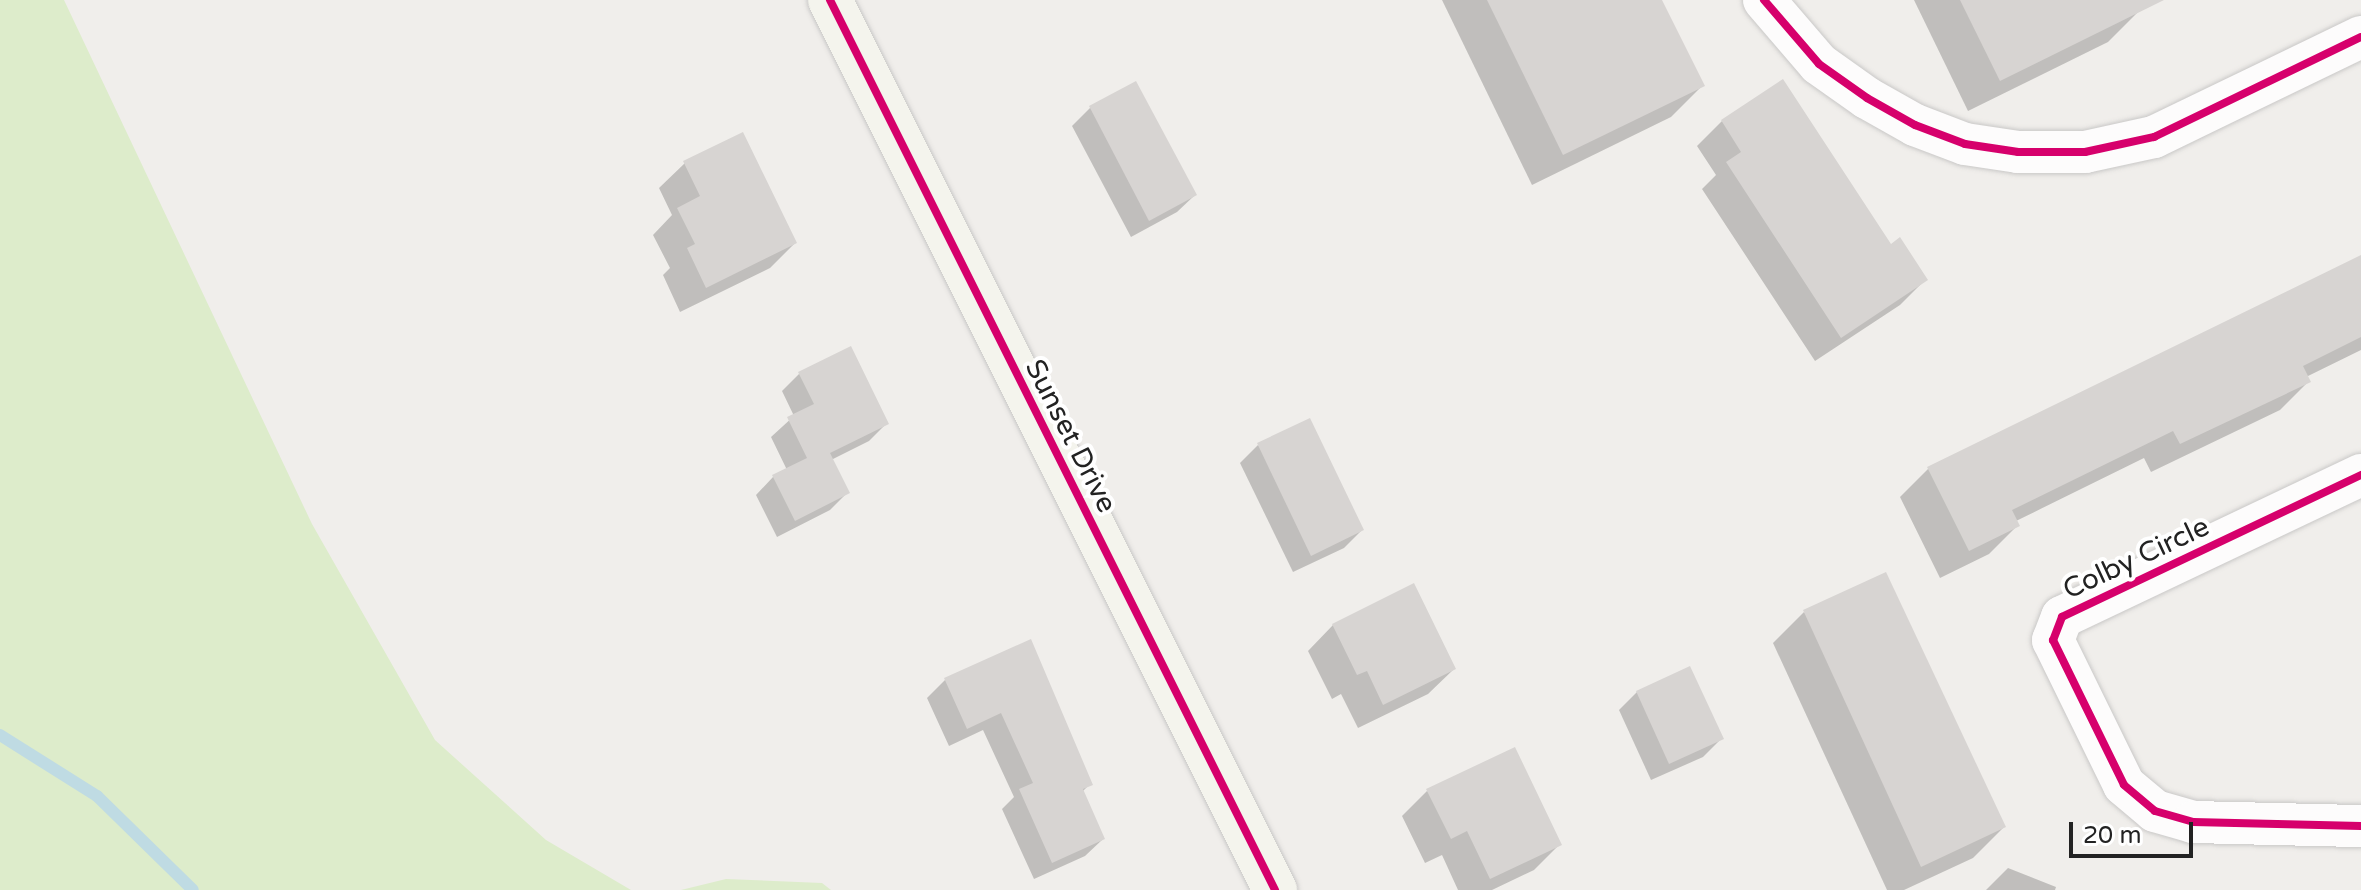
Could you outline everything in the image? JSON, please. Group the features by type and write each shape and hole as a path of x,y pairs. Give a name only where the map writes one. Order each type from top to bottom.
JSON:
{"street":[{"name":"Sunset Drive","path":"830,0 1275,890"},
{"path":"1764,0 1819,64 1867,98 1915,125 1965,144 2018,152 2085,152 2154,137 2361,37"},
{"name":"Colby Circle","path":"2361,475 2062,617 2053,640 2124,785 2155,811 2193,822 2361,826"}],"green space":[{"path":"0,0 64,0 312,524 435,740 546,840 631,890 0,890"},
{"path":"726,879 822,883 831,890 681,890"}],"building":[{"path":"1487,0 1662,0 1705,86 1563,155"},
{"path":"1960,0 2164,0 2000,81"},
{"path":"1783,79 1891,244 1900,237 1928,280 1841,338 1726,162 1741,152 1721,120"},
{"path":"1136,81 1197,195 1149,221 1089,106"},
{"path":"743,132 797,243 706,288 687,248 695,244 677,208 700,196 683,161"},
{"path":"2361,255 2361,337 2303,366 2311,382 2180,444 2173,431 2012,510 2020,526 1969,551 1927,467"},
{"path":"851,346 889,424 830,453 850,493 795,521 772,475 807,458 787,417 814,404 798,372"},
{"path":"1310,418 1364,530 1311,556 1257,443"},
{"path":"1886,572 2006,827 1921,867 1803,610"},
{"path":"1414,583 1456,669 1383,705 1367,671 1357,675 1332,624"},
{"path":"1031,639 1093,785 1083,789 1105,839 1052,863 1019,789 1033,783 1001,713 967,729 944,678"},
{"path":"1690,666 1724,739 1669,764 1636,691"},
{"path":"1515,747 1562,845 1490,879 1467,831 1451,839 1426,789"}],"waterway":[{"path":"0,735 97,796 193,890"}],"cycle path":[{"path":"830,0 1275,890"},
{"path":"1764,0 1819,64 1867,98 1915,125 1965,144 2018,152 2085,152 2154,137 2361,37"},
{"path":"2361,475 2062,617 2053,640 2124,785 2155,811 2193,822 2361,826"}]}
